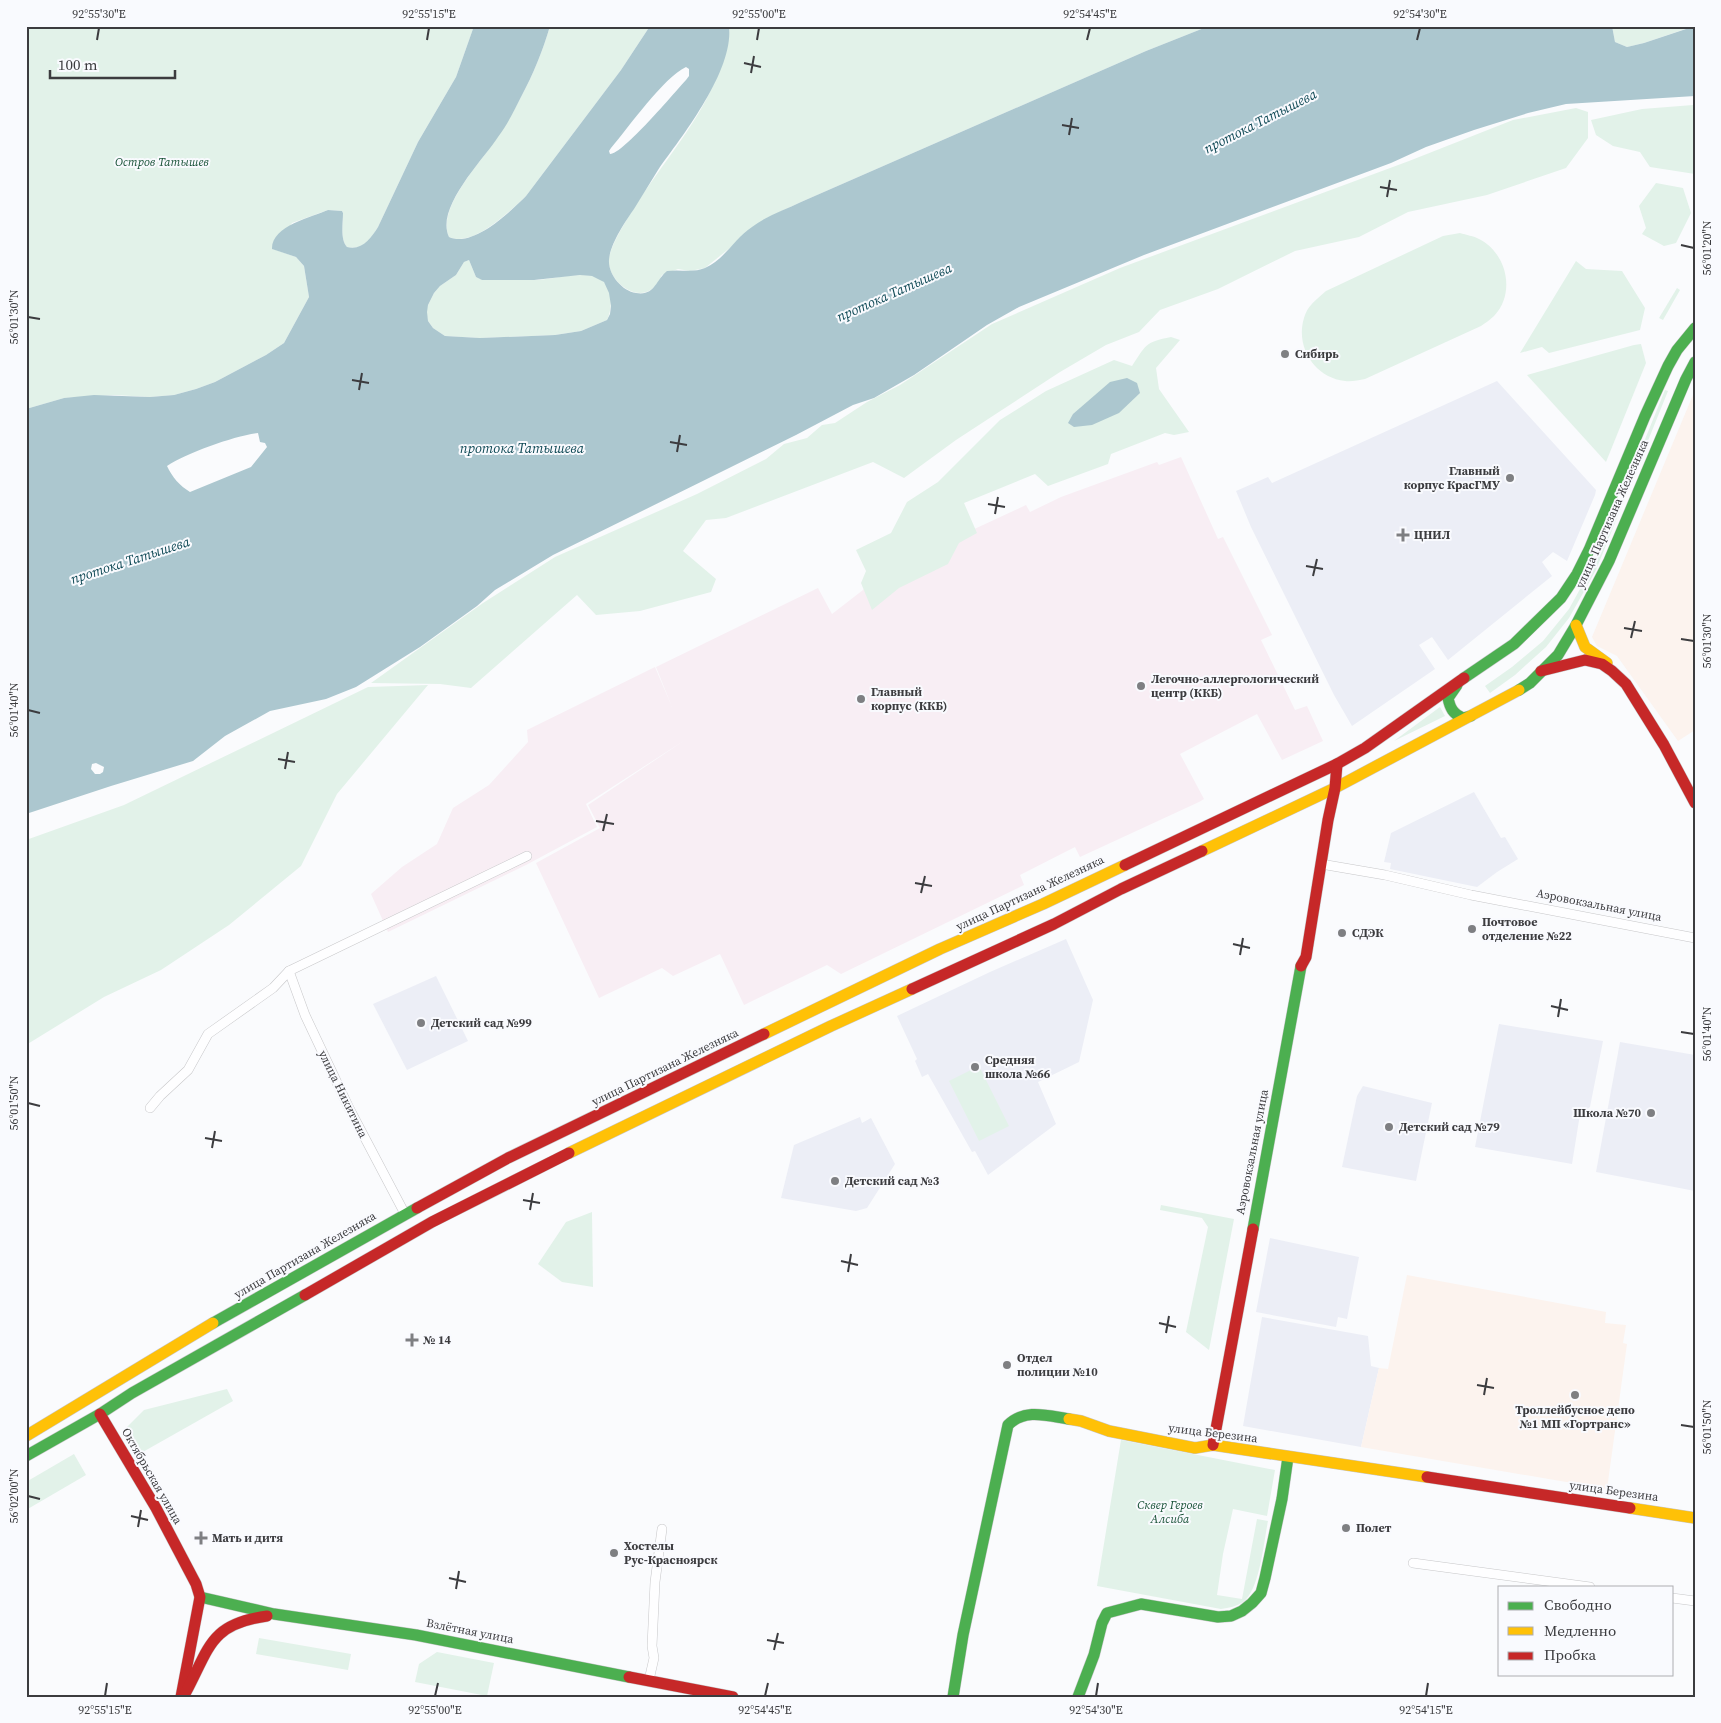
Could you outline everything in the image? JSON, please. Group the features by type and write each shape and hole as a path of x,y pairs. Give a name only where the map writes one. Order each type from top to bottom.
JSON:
{"main road":[{"name":"улица Партизана Железняка","path":"26,1436 206,1327 508,1158 940,949 1043,904 1337,764 1365,748 1458,682 1488,664 1514,644 1561,598 1577,574 1589,550 1653,397 1677,350 1695,328"},
{"name":"улица Партизана Железняка","path":"26,1456 330,1279 432,1222 519,1177 831,1026 1054,924 1113,893 1335,788 1513,695 1530,683 1558,655 1576,625 1609,561 1686,378 1695,362"},
{"path":"1576,625 1585,647 1605,661 1612,672"},
{"path":"1541,671 1585,660 1602,664 1612,672 1626,684 1659,737 1695,803"},
{"path":"1458,682 1448,698 1451,710 1455,715 1462,718 1474,715"},
{"path":"1335,788 1337,764"},
{"name":"Аэровокзальная улица","path":"1213,1445 1301,967 1306,957 1335,788"},
{"path":"1043,904 1054,924"},
{"path":"558,1133 560,1148 571,1152"},
{"path":"508,1158 520,1167 519,1177"},
{"name":"Октябрьская улица","path":"85,1400 100,1414 156,1508 196,1584 200,1597"},
{"name":"улица Березина","path":"953,1692 1005,1434 1008,1425 1014,1419 1024,1415 1036,1414 1081,1421 1109,1431 1195,1448 1213,1445 1695,1518"},
{"path":"1078,1697 1107,1613 1124,1606 1141,1604 1218,1617 1230,1616 1242,1611 1261,1593 1282,1499 1288,1457"},
{"path":"182,1697 200,1597"},
{"name":"Взлётная улица","path":"200,1597 274,1614 416,1635 733,1697"},
{"path":"182,1697 215,1637 224,1629 242,1620 274,1614"},
{"path":"942,1697 953,1692"}],"street":[{"path":"150,1108 188,1070 208,1034 273,988 289,971 527,856"},
{"name":"Аэровокзальная улица","path":"1321,864 1385,875 1471,895 1695,938"},
{"name":"улица Никитина","path":"289,971 305,1015 381,1171 405,1214"},
{"path":"650,1680 654,1658 652,1646 662,1529"},
{"path":"1413,1563 1583,1586"},
{"path":"1674,1598 1695,1601"}],"shaded area":[{"path":"1497,381 1596,490 1595,495 1567,561 1553,552 1542,562 1552,576 1448,660 1432,637 1419,645 1435,669 1352,726 1334,695 1251,527 1236,491 1268,477 1272,483"},
{"path":"1695,390 1695,730 1678,741 1617,656 1597,646 1592,637"},
{"path":"1181,457 1218,539 1223,537 1272,635 1261,640 1295,710 1307,706 1323,741 1282,760 1257,714 1180,754 1204,799 1199,802 1080,857 1075,847 1020,875 1024,885 841,974 827,965 744,1005 720,954 673,976 662,968 599,998 536,863 600,828 588,805 685,740 586,804 597,827 526,865 388,932 371,894 402,867 437,844 453,808 489,785 528,742 527,730 655,667 672,707 656,667 818,588 832,614 863,590 871,577 1026,505 1030,512 1061,497 1157,462 1159,465"},
{"path":"1474,792 1501,838 1505,837 1518,859 1477,887 1390,869 1391,863 1384,862 1391,833"},
{"name":"Средняя школа №66","path":"1066,939 1093,1000 1079,1062 1038,1082 1056,1124 988,1175 975,1151 972,1152 928,1074 922,1077 915,1061 917,1059 897,1016"},
{"name":"Детский сад №99","path":"436,976 468,1041 407,1070 373,1004"},
{"path":"1499,1024 1603,1041 1590,1107 1580,1114 1572,1164 1475,1147"},
{"name":"Школа №70","path":"1620,1042 1695,1055 1695,1191 1596,1172"},
{"name":"Детский сад №79","path":"1363,1086 1432,1103 1416,1181 1342,1167 1357,1096"},
{"name":"Детский сад №3","path":"860,1117 862,1123 871,1118 895,1164 867,1208 856,1211 781,1198 794,1145"},
{"path":"1270,1238 1359,1257 1347,1319 1338,1317 1336,1327 1256,1312"},
{"name":"Троллейбусное депо №1 МП «Гортранс»","path":"1407,1275 1606,1312 1605,1323 1626,1325 1623,1343 1627,1344 1607,1489 1361,1447 1379,1368 1388,1369"},
{"path":"1262,1317 1368,1336 1371,1366 1379,1368 1361,1447 1243,1426"}],"green space":[{"name":"Остров Татышев","path":"26,26 474,26 456,77 418,142 378,227 366,243 358,247 347,247 343,236 342,211 328,210 292,223 273,249 296,257 304,266 309,297 284,343 266,355 215,382 174,395 150,397 114,395 64,398 26,409"},
{"path":"550,26 650,26 621,70 526,196 490,227 479,233 459,239 449,237 447,227 448,215 452,203 466,179 510,117 530,80"},
{"path":"729,26 1209,26 1146,51 767,218 705,268 690,271 678,269 662,275 655,286 646,292 637,293 628,290 619,284 609,266 611,250 637,203 709,95 725,52 729,38"},
{"path":"1612,26 1694,26 1627,47 1615,42"},
{"path":"1695,106 1695,174 1650,167 1640,152 1613,146 1596,135 1591,120 1642,109"},
{"path":"1576,108 1588,112 1588,138 1566,168 1487,195 1408,212 1359,237 1295,251 1218,289 1160,310 1139,332 1106,345 1060,372 956,440 904,478 873,462 726,518 706,520 683,551 716,579 711,592 640,611 596,615 577,595 471,688 440,684 371,683 483,603 555,557 697,494 766,459 784,444 807,438 822,425 835,423 867,402 900,385 992,324 1120,268 1409,161 1513,120"},
{"path":"1656,183 1683,188 1691,213 1676,243 1664,246 1642,234 1646,228 1639,206"},
{"path":"1460,233 1477,238 1489,245 1502,263 1506,285 1505,296 1501,307 1492,317 1481,326 1365,379 1347,381 1334,379 1316,367 1305,350 1302,340 1302,329 1305,314 1316,300 1326,291 1443,236"},
{"path":"469,260 476,277 483,280 541,280 576,275 599,278 604,281 609,291 611,303 607,320 581,331 555,335 480,338 445,336 433,328 428,321 426,312 428,305 440,286 456,275 464,262"},
{"path":"1576,261 1586,269 1622,271 1645,308 1640,330 1549,353 1542,347 1520,353"},
{"path":"1677,288 1680,290 1663,320 1659,318"},
{"path":"1171,337 1180,340 1156,368 1159,389 1189,432 1174,435 1165,433 1111,454 1108,464 1048,486 1035,474 964,503 977,533 959,543 948,564 899,588 872,610 861,583 866,571 856,550 891,533 907,502 938,482 1000,420 1046,391 1114,360 1132,366 1140,353 1151,343"},
{"path":"1641,344 1646,363 1606,462 1527,375"},
{"path":"1665,390 1668,391 1596,570 1569,618 1546,647 1515,675 1490,693 1485,686 1512,667 1543,641 1569,609 1596,560"},
{"path":"428,685 337,794 301,866 229,925 161,970 104,997 26,1045 26,840 124,805 368,687"},
{"path":"1440,707 1445,716 1394,741"},
{"path":"979,1066 1009,1126 979,1141 949,1081"},
{"path":"1161,1205 1234,1219 1209,1350 1186,1332 1208,1227 1202,1218 1160,1210"},
{"path":"592,1212 593,1287 562,1282 538,1264 566,1222"},
{"path":"227,1389 233,1401 141,1453 126,1428 144,1410"},
{"name":"Сквер Героев Алсиба","path":"1121,1440 1275,1470 1267,1516 1233,1509 1223,1554 1217,1595 1242,1599 1257,1519 1268,1521 1263,1552 1254,1587 1243,1602 1233,1607 1221,1609 1097,1586"},
{"path":"74,1454 86,1475 26,1510 26,1482"},
{"path":"259,1638 351,1654 348,1670 256,1654"},
{"path":"437,1652 494,1663 487,1696 415,1682 419,1664"}],"water":[{"name":"протока Татышева","path":"474,26 550,26 534,71 510,118 454,199 446,225 449,237 459,239 480,233 490,227 511,211 526,196 621,70 650,26 729,26 724,63 705,102 658,170 622,227 612,247 609,265 613,276 631,292 642,293 651,290 667,271 696,270 712,264 757,223 776,213 1146,51 1209,26 1612,26 1615,42 1627,47 1695,26 1695,96 1566,104 1528,113 1426,147 1391,163 1144,255 1019,307 987,325 914,375 874,398 853,405 553,555 495,590 477,606 420,647 356,687 326,699 270,711 225,736 193,761 26,814 26,409 64,398 94,395 150,397 174,395 215,382 266,355 284,343 309,297 304,266 296,257 272,249 273,241 285,228 328,210 342,211 343,236 347,247 357,247 366,243 378,227 418,142 456,77","holes":["686,67 689,69 689,76 686,80 648,122 625,145 610,154 611,148 647,104 667,81","469,260 476,277 482,280 534,280 580,275 592,276 604,282 609,293 610,314 607,320 581,331 555,335 480,338 445,336 433,328 428,321 428,305 434,293 440,286 456,275 464,262","258,433 260,442 265,443 267,447 251,467 190,492 177,481 167,466 224,441","96,763 104,767 103,772 95,774 91,769 92,764"]},
{"path":"1127,378 1137,383 1140,393 1119,413 1092,425 1074,427 1068,423 1073,414 1110,382"}],"traffic: fast":[{"path":"1464,678 1514,644 1561,598 1577,574 1668,366 1677,350 1695,328"},
{"path":"1519,690 1530,683 1558,655 1576,625 1609,561 1686,379 1695,362"},
{"path":"1457,685 1448,698 1451,708 1454,713 1463,718 1471,716"},
{"path":"1253,1229 1301,966"},
{"path":"213,1323 417,1208"},
{"path":"26,1456 100,1414 132,1393 305,1295"},
{"path":"953,1697 963,1635 1008,1425 1022,1416 1029,1415 1045,1415 1069,1419"},
{"path":"1078,1697 1107,1613 1141,1604 1218,1617 1231,1616 1242,1611 1261,1593 1282,1499 1288,1457"},
{"path":"200,1597 274,1614 416,1635 629,1677"}],"traffic: slow":[{"path":"1576,625 1585,647 1607,663"},
{"path":"1202,851 1335,788 1519,690"},
{"path":"764,1034 940,949 1043,904 1125,865"},
{"path":"569,1153 831,1026 912,989"},
{"path":"26,1436 213,1323"},
{"path":"1069,1419 1081,1421 1109,1431 1195,1448 1213,1445 1427,1477"},
{"path":"1630,1508 1695,1518"}],"traffic: jam":[{"path":"1541,671 1585,660 1602,664 1612,671 1626,684 1664,745 1695,803"},
{"path":"1125,865 1337,764 1365,748 1464,678"},
{"path":"1301,966 1306,957 1335,788 1337,764"},
{"path":"912,989 1054,924 1121,889 1202,851"},
{"path":"417,1208 508,1158 764,1034"},
{"path":"305,1295 432,1222 569,1153"},
{"path":"1213,1445 1253,1229"},
{"path":"100,1414 156,1508 196,1584 200,1597 181,1697"},
{"path":"1427,1477 1630,1508"},
{"path":"186,1692 214,1640 234,1625 267,1616"},
{"path":"629,1677 733,1697"}],"place":[{"name":"Сибирь","path":"1285,354"},
{"name":"Главный корпус КрасГМУ","path":"1510,478"},
{"name":"ЦНИЛ","path":"1403,535"},
{"name":"Легочно-аллергологический центр (ККБ)","path":"1141,686"},
{"name":"Главный корпус (ККБ)","path":"861,699"},
{"name":"Почтовое отделение №22","path":"1472,929"},
{"name":"СДЭК","path":"1342,933"},
{"name":"Детский сад №99","path":"421,1023"},
{"name":"Средняя школа №66","path":"975,1067"},
{"name":"Школа №70","path":"1651,1113"},
{"name":"Детский сад №79","path":"1389,1127"},
{"name":"Детский сад №3","path":"835,1181"},
{"name":"№ 14","path":"412,1340"},
{"name":"Отдел полиции №10","path":"1007,1365"},
{"name":"Троллейбусное депо №1 МП «Гортранс»","path":"1575,1395"},
{"name":"Полет","path":"1346,1528"},
{"name":"Мать и дитя","path":"201,1538"},
{"name":"Хостелы Рус-Красноярск","path":"614,1553"}]}
